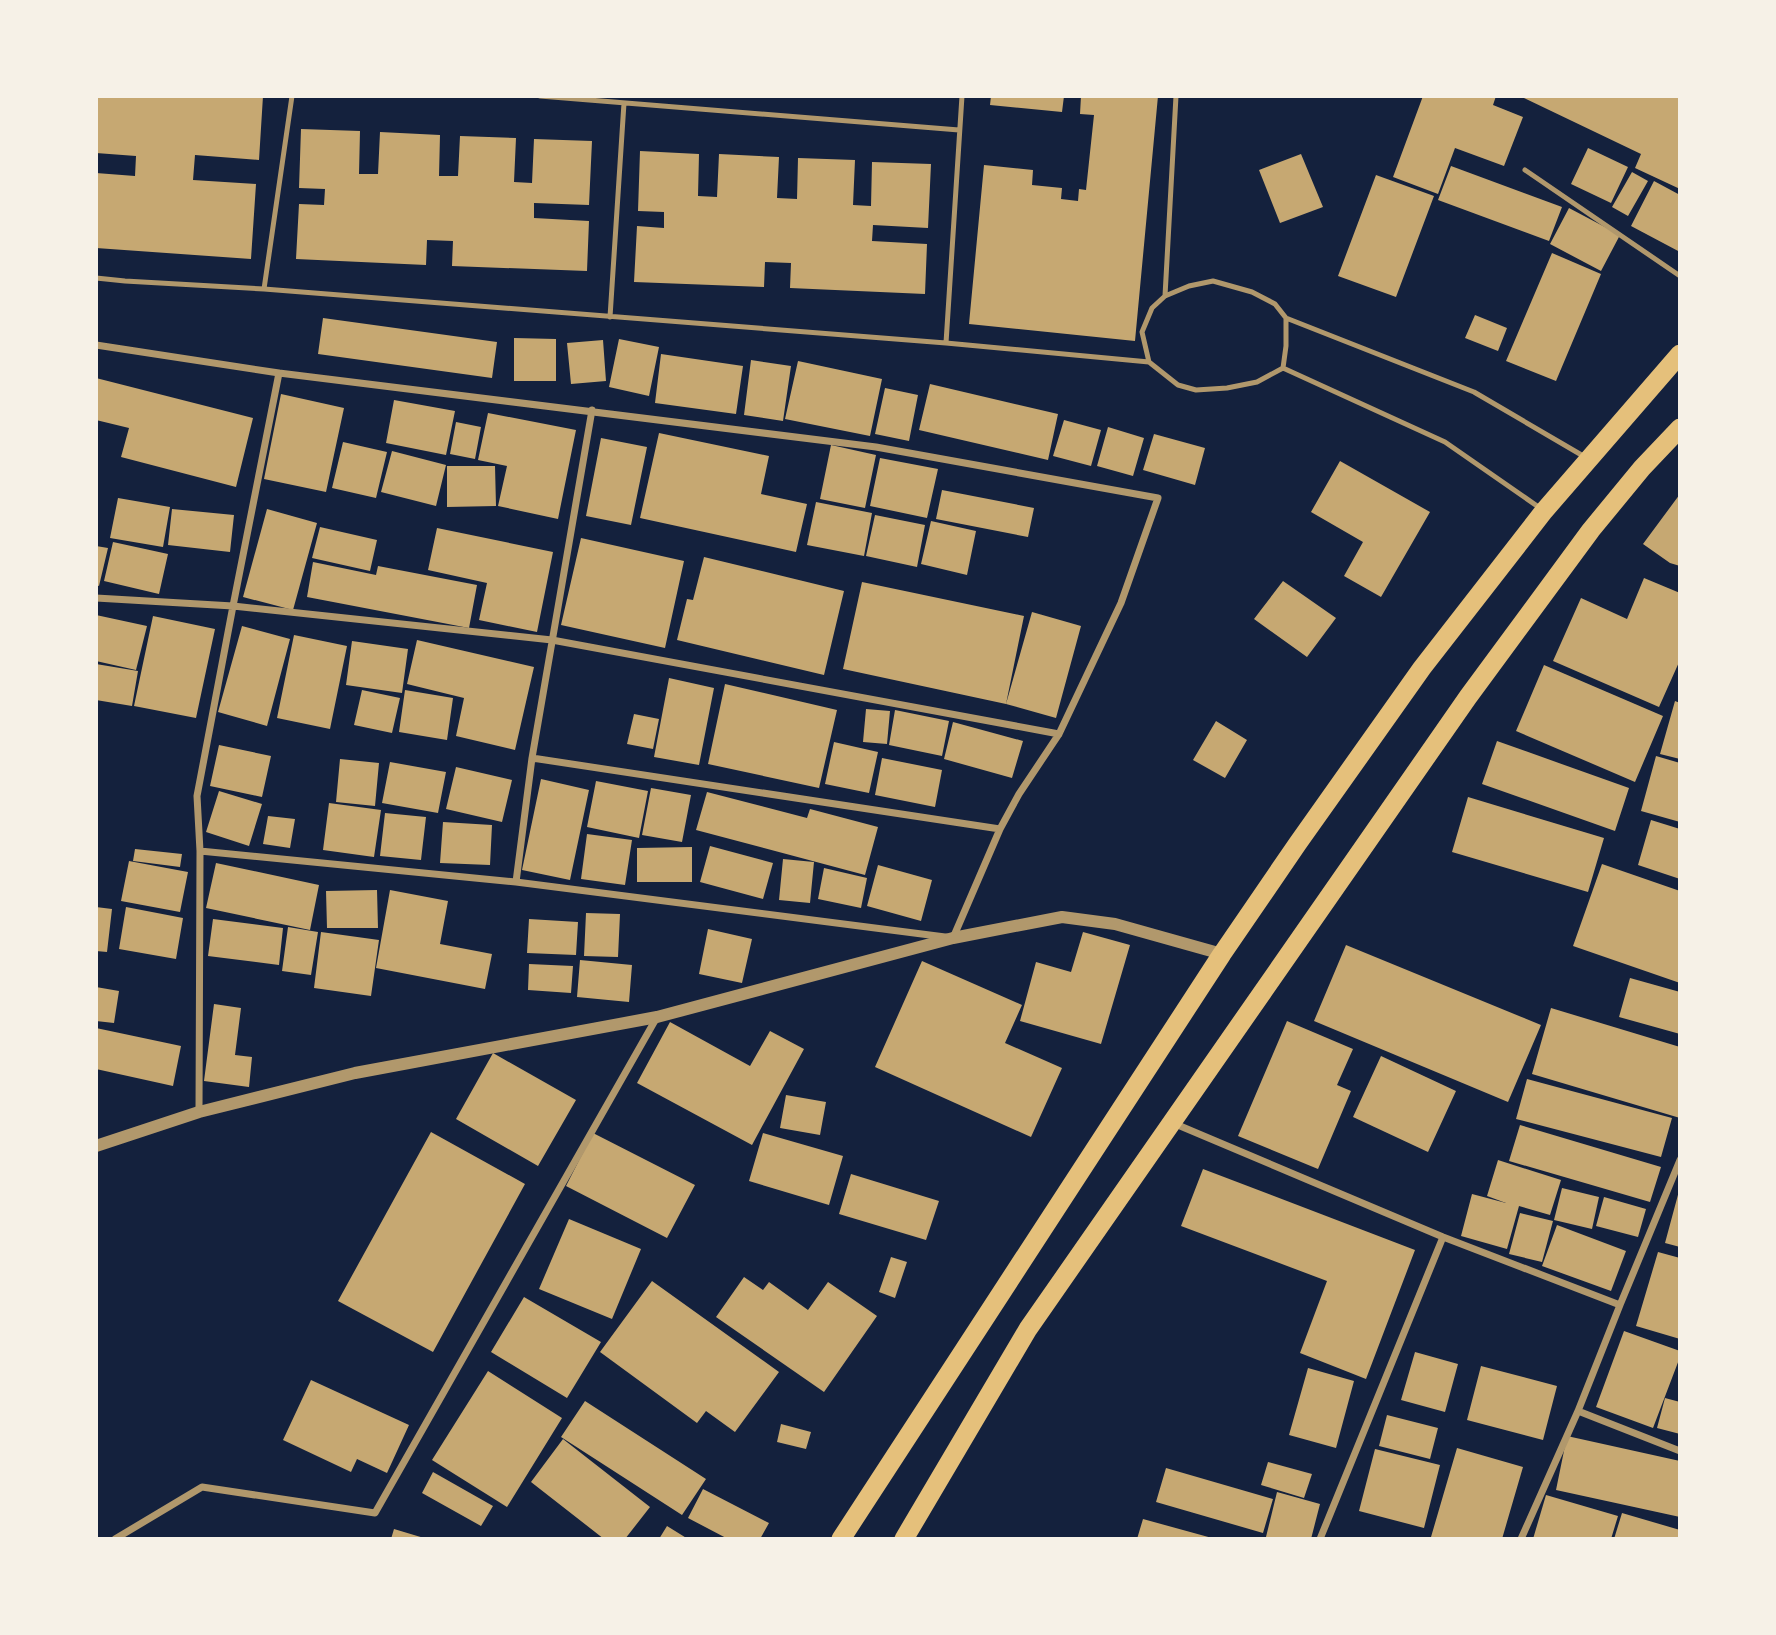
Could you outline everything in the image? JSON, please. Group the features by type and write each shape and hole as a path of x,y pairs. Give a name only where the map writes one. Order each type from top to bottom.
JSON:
{"highway":[{"path":"841,1539 1222,954 1298,843 1422,668 1544,511 1680,354"},
{"path":"904,1539 1028,1329 1468,697 1591,530 1642,468 1680,428"}],"street":[{"path":"96,345 279,373 876,447 1158,498 1121,603 1059,734 1019,794 1000,829 953,938"},
{"path":"199,1112 200,851 197,796 279,373"},
{"path":"516,882 531,758 592,410"},
{"path":"96,598 233,606 552,640 1059,734"},
{"path":"531,758 1000,829"},
{"path":"200,851 516,882 953,938"},
{"path":"96,1146 199,1112 355,1073 657,1017 953,938 1062,917 1115,924 1222,954"},
{"path":"115,1539 202,1487 375,1513 657,1017"},
{"path":"1172,1122 1443,1237 1620,1305"},
{"path":"1521,1539 1578,1412 1680,1160"},
{"path":"1320,1539 1443,1237"},
{"path":"1578,1412 1680,1451"}],"lane":[{"path":"264,289 292,96"},
{"path":"540,96 959,130"},
{"path":"946,343 962,96"},
{"path":"1165,296 1176,96"},
{"path":"610,317 624,103"},
{"path":"1525,170 1680,276"},
{"path":"96,278 946,343 1149,362 1178,385 1196,390 1257,382 1283,368"},
{"path":"1149,362 1142,332 1152,308 1165,296 1189,286 1213,281 1252,292 1275,304 1286,318 1474,392 1588,459"},
{"path":"1283,368 1286,318"},
{"path":"1283,368 1445,442 1544,511"}],"building":[{"path":"96,96 263,96 259,160 195,155 193,180 256,184 251,259 96,248 96,173 135,176 136,156 96,153"},
{"path":"991,96 1064,96 1062,112 990,105"},
{"path":"1081,96 1158,96 1135,341 969,324 984,165 1033,170 1032,185 1062,188 1061,199 1078,201 1079,189 1086,190 1094,115 1080,114"},
{"path":"1423,96 1496,96 1493,105 1523,117 1504,166 1455,148 1438,194 1393,177"},
{"path":"1520,96 1680,96 1680,189 1635,168 1641,154"},
{"path":"301,129 360,131 359,174 378,174 380,132 440,135 439,176 458,176 460,136 516,138 514,182 532,183 534,139 592,141 589,205 534,203 534,218 589,221 587,271 452,266 453,241 427,240 426,265 296,259 299,204 324,205 325,189 299,188"},
{"path":"1588,148 1628,167 1611,203 1571,184"},
{"path":"640,151 699,154 698,196 717,197 719,154 779,157 777,198 797,199 798,158 855,160 853,205 871,206 872,162 931,164 928,228 873,225 872,241 927,244 925,294 790,288 791,263 765,262 764,287 634,282 637,226 664,228 664,212 638,211"},
{"path":"1301,154 1323,207 1280,223 1259,170"},
{"path":"1451,166 1562,207 1549,241 1438,200"},
{"path":"1632,172 1648,181 1628,216 1612,207"},
{"path":"1376,175 1434,196 1396,297 1338,276"},
{"path":"1654,181 1680,195 1680,252 1631,226"},
{"path":"1569,208 1620,235 1601,271 1550,244"},
{"path":"1552,253 1601,274 1556,381 1506,361"},
{"path":"1475,315 1507,328 1498,351 1465,338"},
{"path":"323,318 497,342 492,378 318,354"},
{"path":"514,338 556,339 556,381 514,381"},
{"path":"619,339 659,347 649,396 609,387"},
{"path":"603,340 606,381 571,384 567,343"},
{"path":"661,354 743,366 736,414 655,403"},
{"path":"751,360 791,366 783,421 744,415"},
{"path":"798,361 882,379 870,436 785,419"},
{"path":"96,378 253,418 236,487 121,457 129,428 96,420"},
{"path":"930,384 1058,414 1048,460 919,430"},
{"path":"885,388 918,395 909,441 875,434"},
{"path":"281,394 344,408 326,492 264,479"},
{"path":"394,400 455,411 446,455 386,443"},
{"path":"488,413 576,430 558,519 498,506 507,466 478,460"},
{"path":"1064,420 1101,430 1091,466 1053,456"},
{"path":"456,422 481,427 475,459 450,454"},
{"path":"1108,427 1144,438 1133,476 1097,466"},
{"path":"659,433 769,456 761,494 807,504 796,552 640,518"},
{"path":"1154,434 1205,448 1195,485 1143,470"},
{"path":"601,438 647,447 631,525 586,516"},
{"path":"343,442 387,452 376,498 332,488"},
{"path":"831,445 876,455 865,508 820,499"},
{"path":"392,451 446,465 436,506 381,492"},
{"path":"880,458 938,469 927,518 870,506"},
{"path":"1340,461 1430,512 1381,597 1344,576 1363,542 1311,512"},
{"path":"447,466 495,466 496,506 447,507"},
{"path":"942,490 1034,508 1028,537 936,519"},
{"path":"1680,494 1680,566 1670,563 1643,544"},
{"path":"118,498 170,507 163,547 110,538"},
{"path":"816,502 872,513 864,556 807,545"},
{"path":"172,509 234,515 230,552 168,545"},
{"path":"267,509 317,523 293,610 243,597"},
{"path":"875,515 925,525 917,567 866,556"},
{"path":"931,521 976,531 967,575 921,564"},
{"path":"320,527 377,540 370,571 312,558"},
{"path":"437,528 553,552 537,632 479,620 487,583 428,570"},
{"path":"581,538 684,561 665,648 561,625"},
{"path":"113,542 168,554 159,594 104,581"},
{"path":"96,546 108,548 99,586 96,585"},
{"path":"704,557 844,591 824,675 677,640 687,599 693,600"},
{"path":"313,562 376,575 378,566 477,585 469,628 307,597"},
{"path":"1644,578 1680,593 1680,660 1659,707 1553,661 1581,598 1627,619"},
{"path":"1283,581 1336,618 1307,657 1254,619"},
{"path":"862,582 1024,616 1006,704 843,669"},
{"path":"1032,612 1081,626 1056,718 1006,704"},
{"path":"96,615 147,626 136,670 96,661"},
{"path":"153,616 215,629 196,718 134,706"},
{"path":"242,626 290,639 267,726 218,712"},
{"path":"294,635 347,646 330,729 277,718"},
{"path":"417,640 534,667 515,750 456,736 464,698 407,684"},
{"path":"352,641 408,649 402,693 346,685"},
{"path":"96,664 138,671 132,706 96,700"},
{"path":"1544,665 1663,716 1635,782 1516,731"},
{"path":"669,678 714,688 699,765 654,757"},
{"path":"725,684 837,710 819,788 708,764"},
{"path":"362,690 400,698 392,733 354,725"},
{"path":"405,690 453,698 447,740 399,732"},
{"path":"1675,701 1680,703 1680,759 1660,754"},
{"path":"866,709 890,711 887,744 863,742"},
{"path":"895,710 949,721 942,756 889,745"},
{"path":"634,714 659,719 653,749 627,744"},
{"path":"1216,721 1247,740 1225,778 1193,760"},
{"path":"953,722 1023,741 1012,778 944,759"},
{"path":"1497,741 1629,788 1615,831 1482,784"},
{"path":"834,742 878,752 869,793 825,784"},
{"path":"219,745 271,756 262,797 210,786"},
{"path":"1656,756 1680,763 1680,822 1641,811"},
{"path":"882,758 942,770 935,807 875,795"},
{"path":"340,759 379,763 375,806 336,802"},
{"path":"390,762 446,772 438,813 382,803"},
{"path":"456,767 512,780 502,822 446,809"},
{"path":"541,779 589,790 570,880 522,870"},
{"path":"596,781 648,791 639,838 587,827"},
{"path":"651,788 691,795 682,842 642,835"},
{"path":"219,791 262,804 249,846 206,832"},
{"path":"707,792 807,818 810,809 878,827 865,875 696,830"},
{"path":"1468,797 1604,838 1588,892 1452,852"},
{"path":"329,803 381,810 374,857 323,850"},
{"path":"385,813 426,817 421,860 380,856"},
{"path":"268,816 295,819 290,848 263,844"},
{"path":"1651,820 1680,829 1680,879 1638,865"},
{"path":"443,822 492,825 490,865 440,863"},
{"path":"587,834 632,840 625,885 581,879"},
{"path":"710,846 773,863 763,899 700,882"},
{"path":"692,847 692,882 637,882 637,848"},
{"path":"135,849 182,854 180,867 133,861"},
{"path":"783,859 814,862 810,903 779,900"},
{"path":"129,861 188,872 180,912 121,901"},
{"path":"216,863 319,885 310,930 206,908"},
{"path":"1602,864 1680,891 1680,983 1573,946"},
{"path":"878,865 932,880 921,921 867,906"},
{"path":"824,868 867,878 861,908 818,899"},
{"path":"377,890 378,928 327,928 326,891"},
{"path":"390,890 448,901 440,944 492,954 485,989 376,968"},
{"path":"96,907 112,909 107,952 96,951"},
{"path":"126,907 183,918 176,959 119,949"},
{"path":"586,913 620,914 618,957 584,956"},
{"path":"213,919 283,928 279,965 208,956"},
{"path":"529,919 578,922 576,955 527,953"},
{"path":"288,927 318,932 311,975 282,971"},
{"path":"708,929 752,939 742,983 699,974"},
{"path":"321,932 379,940 371,996 314,988"},
{"path":"1083,932 1130,945 1101,1044 1020,1021 1036,962 1071,972"},
{"path":"1346,945 1541,1025 1508,1102 1314,1021"},
{"path":"580,960 632,965 629,1002 577,997"},
{"path":"922,961 1022,1005 1005,1043 1062,1068 1031,1137 875,1067"},
{"path":"529,964 573,966 571,993 528,990"},
{"path":"1630,978 1680,992 1680,1034 1619,1017"},
{"path":"96,987 119,991 114,1023 96,1021"},
{"path":"214,1004 241,1008 235,1055 252,1057 249,1087 204,1081"},
{"path":"1551,1008 1680,1047 1680,1118 1532,1074"},
{"path":"1287,1021 1353,1049 1337,1085 1351,1091 1318,1169 1238,1136"},
{"path":"670,1022 750,1066 770,1031 804,1049 752,1145 637,1083"},
{"path":"96,1028 181,1046 173,1086 96,1069"},
{"path":"493,1053 576,1100 538,1166 456,1119"},
{"path":"1381,1056 1456,1091 1428,1152 1353,1117"},
{"path":"1527,1079 1672,1118 1661,1157 1516,1119"},
{"path":"786,1095 826,1102 820,1135 780,1128"},
{"path":"1520,1125 1661,1167 1650,1202 1509,1161"},
{"path":"431,1132 525,1184 433,1352 338,1301"},
{"path":"593,1133 695,1185 667,1238 566,1186"},
{"path":"763,1133 843,1156 829,1205 749,1181"},
{"path":"1498,1160 1561,1180 1550,1215 1519,1206 1507,1249 1461,1236 1472,1194 1506,1203 1487,1196"},
{"path":"1203,1169 1415,1250 1366,1379 1300,1353 1327,1281 1181,1226"},
{"path":"851,1174 939,1201 926,1240 839,1214"},
{"path":"1562,1188 1599,1197 1592,1229 1554,1220"},
{"path":"1680,1191 1680,1247 1665,1243"},
{"path":"1604,1197 1646,1209 1638,1237 1596,1226"},
{"path":"1520,1213 1553,1221 1542,1262 1509,1254"},
{"path":"569,1219 641,1249 612,1319 539,1289"},
{"path":"1557,1225 1626,1251 1611,1291 1542,1266"},
{"path":"1658,1252 1680,1258 1680,1339 1636,1326"},
{"path":"891,1257 907,1262 895,1298 879,1292"},
{"path":"744,1277 763,1290 769,1282 808,1310 828,1282 877,1316 824,1392 716,1317"},
{"path":"652,1281 779,1372 735,1432 706,1411 697,1423 600,1352"},
{"path":"524,1297 601,1342 567,1398 491,1352"},
{"path":"1624,1331 1680,1351 1653,1428 1596,1407"},
{"path":"1415,1352 1458,1364 1445,1412 1401,1400"},
{"path":"1481,1366 1557,1386 1543,1440 1467,1420"},
{"path":"1308,1368 1354,1381 1336,1448 1289,1435"},
{"path":"488,1371 562,1418 507,1507 432,1460"},
{"path":"311,1380 409,1425 387,1473 357,1459 351,1472 283,1440"},
{"path":"1665,1398 1680,1402 1680,1434 1657,1428"},
{"path":"585,1401 706,1479 682,1515 561,1437"},
{"path":"1387,1415 1438,1428 1430,1459 1379,1446"},
{"path":"781,1424 811,1432 806,1449 777,1442"},
{"path":"1567,1436 1680,1461 1680,1517 1556,1490"},
{"path":"563,1439 650,1507 625,1539 604,1539 531,1482"},
{"path":"1457,1448 1523,1467 1502,1539 1431,1537"},
{"path":"1375,1449 1440,1465 1424,1528 1359,1511"},
{"path":"1268,1462 1312,1474 1304,1498 1261,1485"},
{"path":"1166,1468 1273,1499 1263,1533 1156,1502"},
{"path":"433,1472 493,1506 481,1526 422,1493"},
{"path":"703,1489 769,1523 760,1539 728,1539 688,1518"},
{"path":"1277,1492 1320,1504 1311,1539 1266,1537"},
{"path":"1546,1495 1618,1516 1611,1539 1533,1539"},
{"path":"1622,1513 1680,1530 1680,1539 1614,1539"},
{"path":"1143,1519 1212,1538 1212,1539 1137,1539"},
{"path":"667,1526 688,1539 659,1539"},
{"path":"394,1529 424,1538 424,1539 391,1539"}]}
